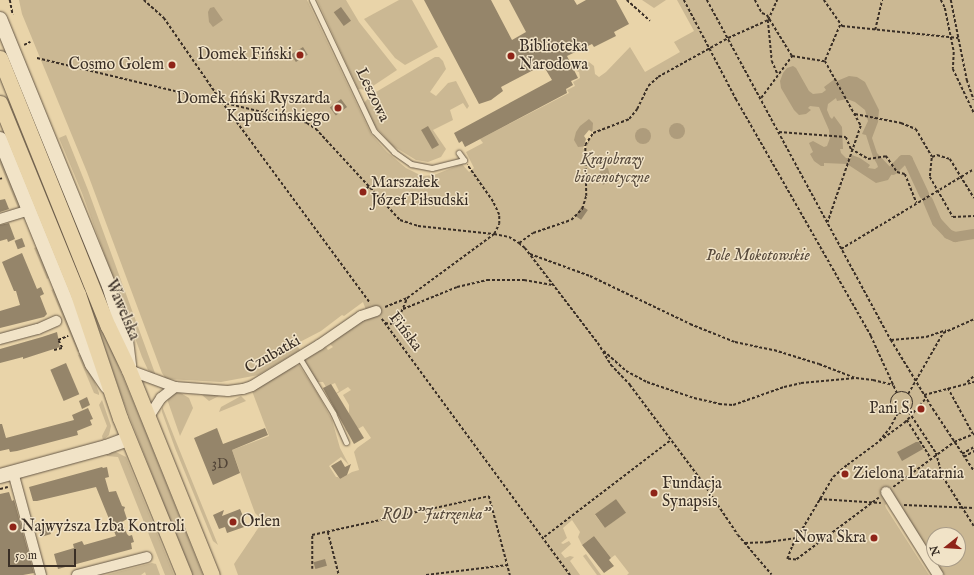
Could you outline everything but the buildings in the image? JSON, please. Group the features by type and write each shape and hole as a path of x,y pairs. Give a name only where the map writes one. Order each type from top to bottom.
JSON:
{"main road":[{"path":"6,17 109,286 126,340 129,370"},
{"name":"Wawelska","path":"0,58 108,326 129,370 212,575"},
{"path":"0,102 78,294 128,439 184,575"},
{"path":"0,139 92,364 112,394"},
{"path":"7,474 102,449 128,439"}],"street":[{"path":"0,219 29,210"},
{"name":"Czubatki","path":"129,370 175,387 228,391 243,389 299,357 361,316 376,311"},
{"path":"0,339 38,329 56,321"},
{"path":"148,418 161,398 175,387"},
{"path":"7,474 41,575"},
{"path":"886,492 938,575"},
{"path":"77,575 147,557"}],"lane":[{"name":"Leszowa","path":"312,0 374,131 394,152 411,164 432,168 464,160 459,153"},
{"path":"299,357 333,413 346,442"}],"path":[{"path":"6,17 10,0"},
{"name":"Fińska","path":"144,0 164,18 222,102 570,575"},
{"path":"627,0 650,21"},
{"path":"684,0 709,50 870,336 893,384 896,393 891,402 893,408 898,413"},
{"path":"707,0 891,340 924,395 974,471"},
{"path":"755,0 762,13 767,15 792,56 825,61"},
{"path":"777,0 769,20 772,61 778,74"},
{"path":"824,0 840,25 958,38"},
{"path":"875,30 882,0"},
{"path":"941,0 945,8 952,37 954,52 953,69 974,113"},
{"path":"951,0 967,80 974,100"},
{"path":"519,243 533,233 567,222 577,216 586,202 585,150 588,139 595,131 620,124 629,119 637,109 651,83 728,38 769,20"},
{"path":"825,61 840,25"},
{"path":"23,42 24,45 30,42"},
{"path":"760,99 792,56"},
{"path":"37,58 308,124 316,128 400,220 418,226 494,234 509,237 519,243 530,254 602,350 611,365 630,385 745,543 772,575"},
{"path":"825,61 861,126 827,223"},
{"path":"854,114 868,118 901,123 916,130 932,157 930,177 953,217 974,216"},
{"path":"778,132 846,137 848,145 853,150 868,159 886,156 895,170 905,174 918,203"},
{"path":"932,157 937,155 950,159 974,198"},
{"path":"841,248 974,169"},
{"path":"376,311 407,298 494,234 499,224 500,215 483,187 471,171"},
{"path":"364,192 369,186"},
{"path":"530,254 590,276 690,324 735,342 774,350 819,364 856,378"},
{"path":"402,309 457,287 487,280 524,280 553,285"},
{"path":"385,323 392,324 399,317 407,298"},
{"path":"891,340 926,337 974,319"},
{"path":"908,394 939,338 950,329"},
{"path":"54,350 62,348 58,340 68,336"},
{"path":"602,350 626,371 647,382 694,398 719,404 733,404 801,383 856,378 893,384"},
{"path":"966,383 974,376"},
{"path":"924,395 974,382"},
{"path":"910,416 876,444 847,464 833,477 797,538 787,559 796,560 875,503 886,492 930,457 954,442 974,434 948,388"},
{"path":"896,393 902,392 908,394 913,403 908,412"},
{"path":"913,413 926,398"},
{"path":"898,413 908,412"},
{"path":"908,412 936,453 943,477 974,526"},
{"path":"876,444 889,429 898,413"},
{"path":"907,420 930,457"},
{"path":"543,537 671,440"},
{"path":"962,454 974,447"},
{"path":"964,457 974,451"},
{"path":"312,569 311,536 489,496 510,575"},
{"path":"819,499 974,508"},
{"path":"328,532 339,575"},
{"path":"745,543 768,542 797,538"},
{"path":"426,575 508,565"}],"green space":[{"name":"Pole Mokotowskie","path":"19,0 307,0 371,134 387,152 406,168 422,176 434,175 462,164 469,172 474,168 466,152 483,143 480,139 569,93 567,90 575,86 573,82 580,78 579,72 576,71 581,68 575,68 580,63 589,62 594,66 595,74 599,77 606,72 630,47 645,72 680,52 674,42 694,31 677,0 974,0 974,575 944,575 939,567 966,567 966,527 926,527 926,547 895,498 885,505 886,508 929,575 627,575 629,573 615,555 611,558 594,536 582,545 578,537 580,532 572,520 563,528 567,538 561,543 563,544 569,541 571,544 561,553 565,558 570,556 574,557 570,561 580,575 238,575 234,564 263,521 255,513 232,450 269,436 252,391 290,367 299,365 319,396 332,420 340,448 349,465 341,457 329,466 336,477 340,479 359,470 354,452 371,438 363,426 349,434 345,429 354,423 349,414 349,405 343,395 351,390 348,387 328,399 339,391 335,383 326,387 323,382 316,382 303,361 326,347 328,350 333,347 330,344 366,318 369,318 363,302 344,316 342,315 321,331 296,344 300,350 258,375 221,382 166,379 162,373 87,172 22,14","holes":["616,499 625,513 605,528 595,515"]},
{"path":"317,0 346,0 359,22 397,70 367,90 358,89"},
{"path":"399,0 412,0 438,47 405,65 395,58 364,19"},
{"path":"642,0 666,0 654,8"},
{"path":"435,57 439,57 443,61 446,69 430,92 436,96 448,83 456,81 469,106 467,109 463,103 450,110 453,120 433,130 446,149 441,157 428,162 416,160 393,146 374,125 364,103 371,95"},
{"path":"20,87 93,263 87,255 28,113"},
{"path":"66,135 88,190 156,376 148,370 142,357 82,193 59,138"},
{"path":"0,152 22,209 18,208 0,164"},
{"path":"39,246 51,277 47,279 34,248"},
{"path":"56,288 82,350 78,352 51,290"},
{"path":"89,295 203,575 193,575 170,520 121,395 87,296"},
{"path":"83,353 99,395 94,393 78,355"},
{"path":"179,392 189,398 193,408 180,436 166,396"},
{"path":"202,395 218,395 219,396 209,401"},
{"path":"241,396 246,401 219,412 221,407"},
{"path":"102,400 111,426 109,435 103,440 102,436 107,426 99,405"},
{"path":"162,406 218,545 213,541 175,448 162,412"},
{"path":"116,452 126,457 174,575 165,575 118,457 107,456 106,453"},
{"path":"586,554 601,575 597,575 583,556"},
{"path":"152,563 156,564 160,575 146,575 145,572 141,575 106,575"}],"shaded area":[{"path":"214,7 223,20 213,27 209,22 208,12 210,8"},
{"path":"793,66 796,68 809,91 813,94 822,93 826,90 824,87 836,78 837,81 849,76 857,77 865,82 879,110 878,122 872,138 877,153 893,170 888,180 876,183 847,164 824,163 824,166 821,166 814,161 810,154 813,152 809,143 813,141 824,147 827,146 830,138 829,130 819,107 810,106 808,108 811,110 806,114 799,115 794,110 781,88 780,81 787,68","holes":["836,98 837,101 847,99 855,102 865,110 868,121 862,134 866,135 873,157 877,164 878,167 875,169 868,168 870,165 860,158 852,155 851,158 846,158 841,153 840,149 843,149 842,127 834,116 832,119 830,117 827,110 828,104"]},
{"path":"589,119 593,123 592,136 587,146 578,147 574,140 576,132 580,126"},
{"path":"677,123 683,125 685,131 683,137 677,139 671,137 669,131 671,125"},
{"path":"640,128 646,128 651,133 649,142 646,144 640,144 635,139 635,133"},
{"path":"602,167 608,168 610,176 608,182 603,185 597,178"}],"pier":[{"path":"589,130 592,132 594,130 594,134 588,141 586,148 583,149 586,139 584,136"}],"waterway":[{"path":"893,170 903,160 908,160 924,195"},
{"path":"928,201 937,222 948,234 955,237 974,234"}],"place":[{"name":"Domek Fiński","path":"300,55"},
{"name":"Biblioteka Narodowa","path":"511,56"},
{"name":"Cosmo Golem","path":"172,65"},
{"name":"Domek fiński Ryszarda Kapuścińskiego","path":"338,108"},
{"name":"Marszałek Józef Piłsudski","path":"363,192"},
{"name":"Pani S.","path":"921,409"},
{"name":"Zielona Latarnia","path":"845,474"},
{"name":"Fundacja Synapsis","path":"654,493"},
{"name":"Orlen","path":"233,522"},
{"name":"Najwyższa Izba Kontroli","path":"13,527"},
{"name":"Nowa Skra","path":"874,538"}],"park label":[{"name":"Krajobrazy biocenotyczne","path":"612,169"},
{"name":"ROD \"Jutrzenka\"","path":"436,515"}]}
